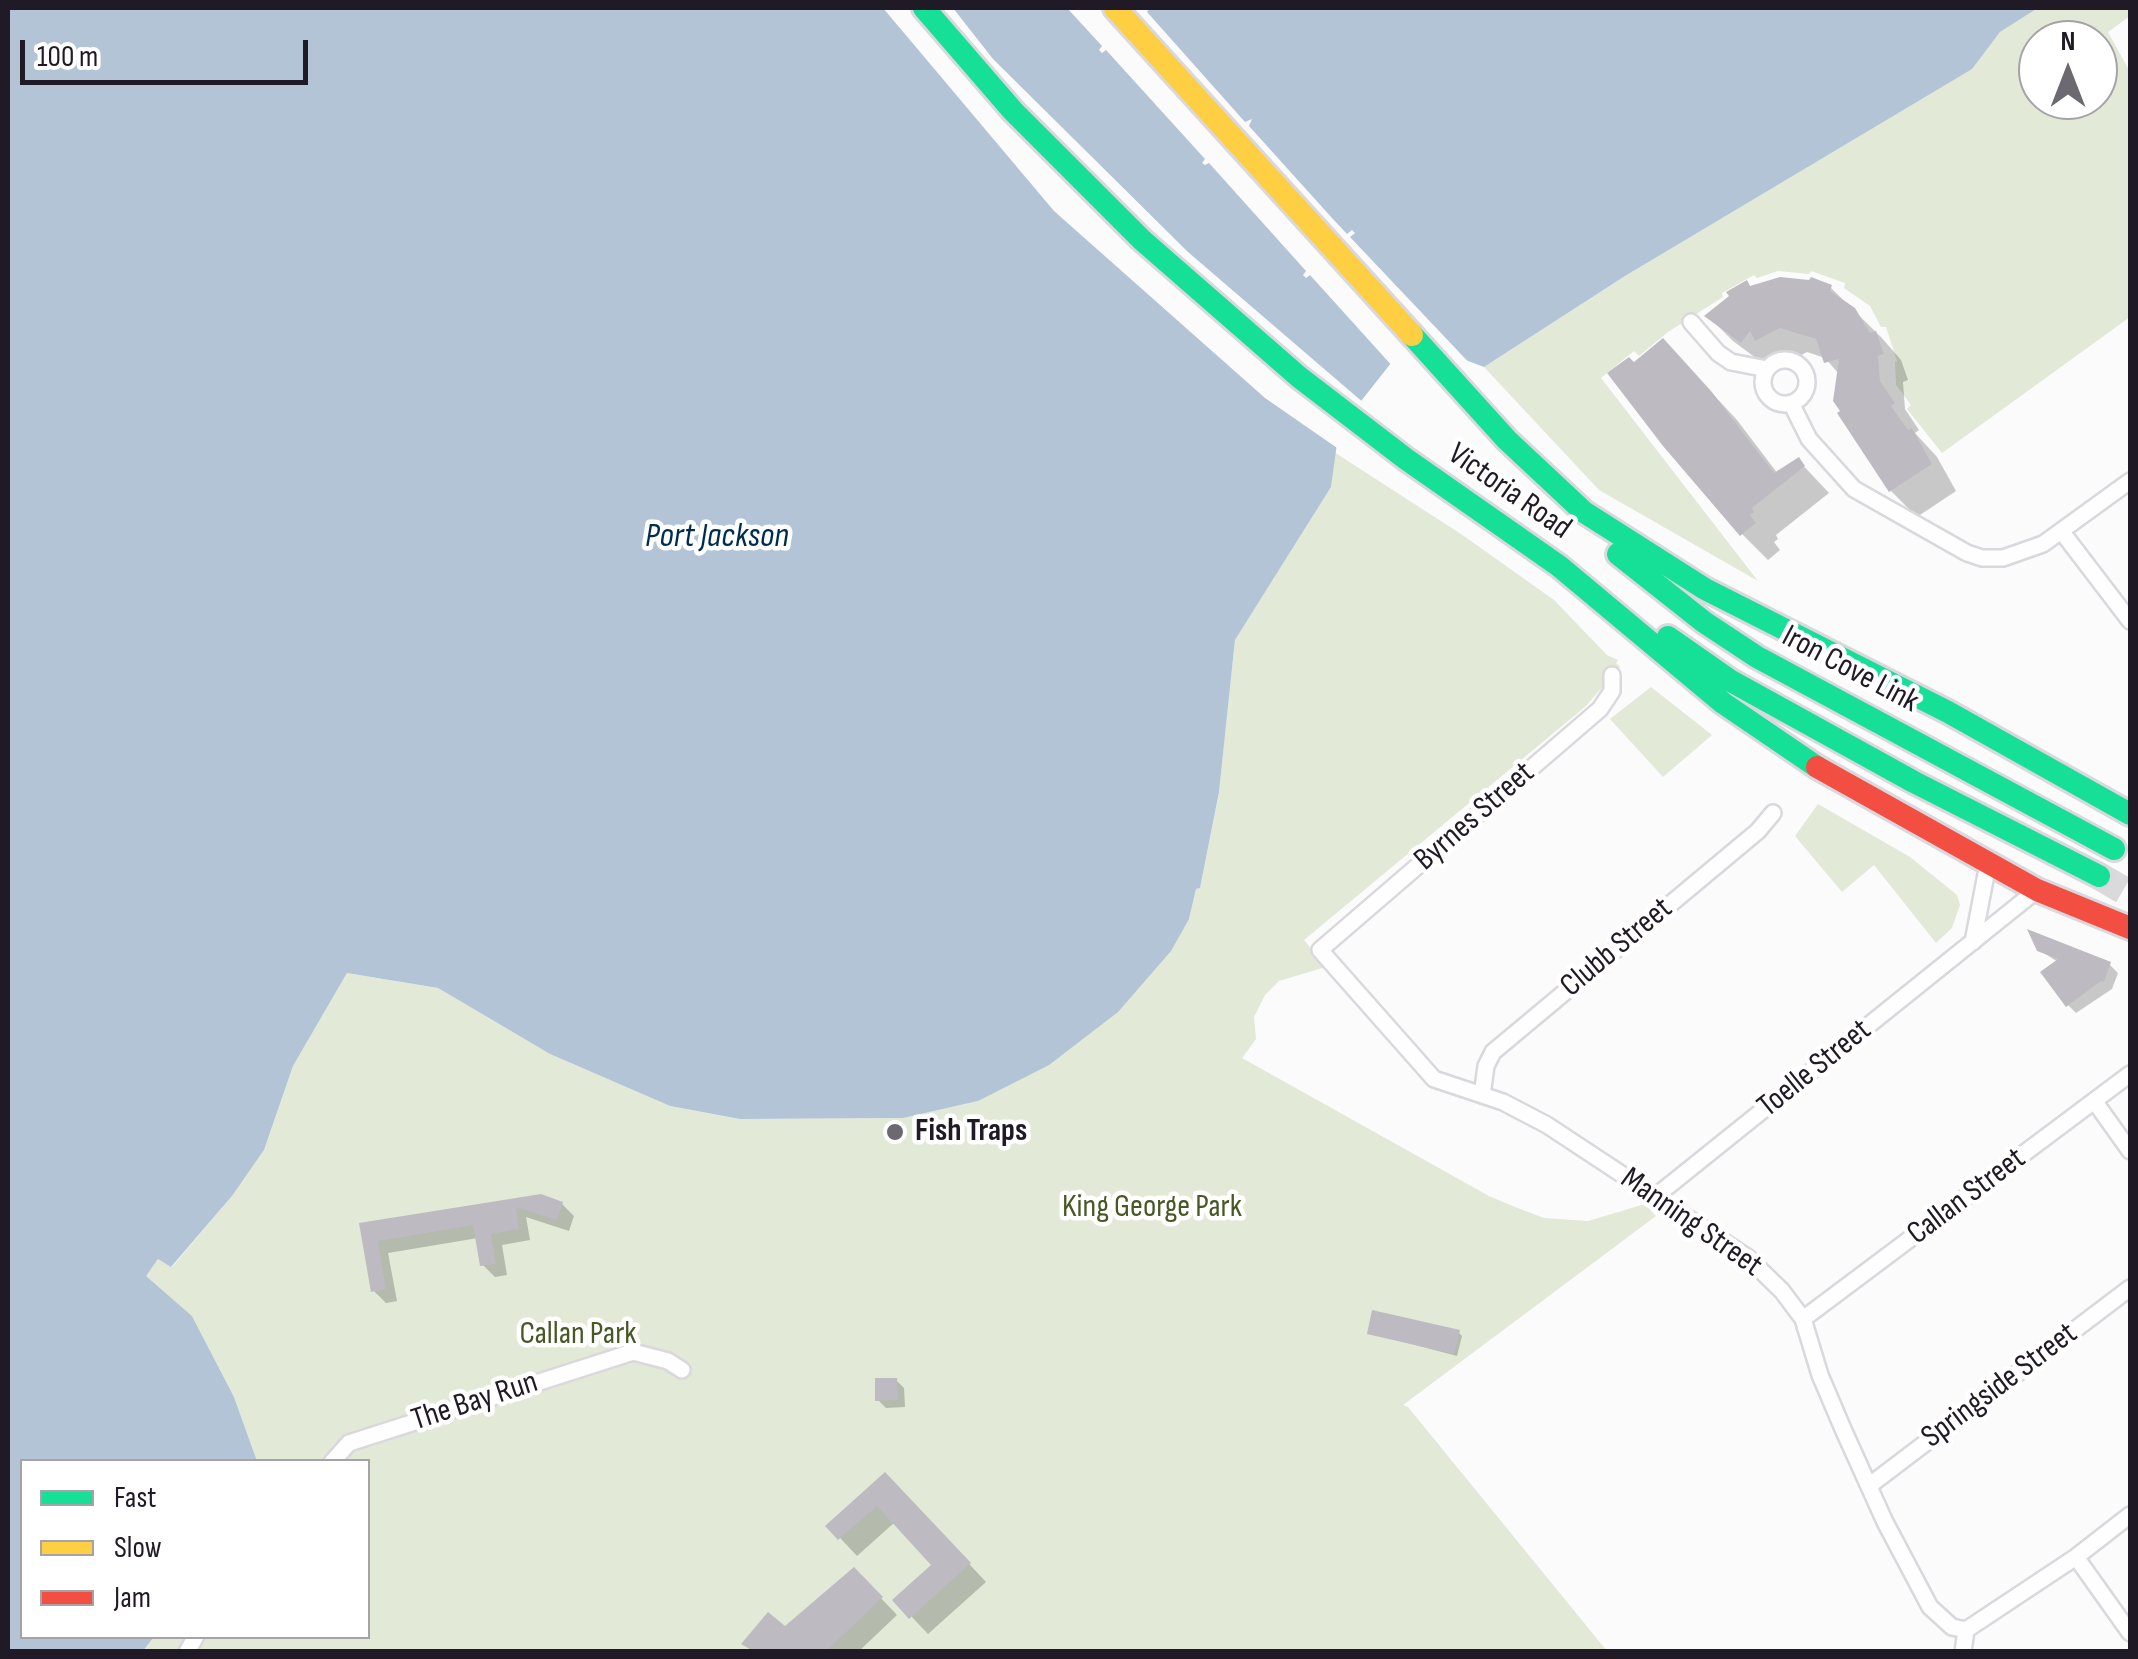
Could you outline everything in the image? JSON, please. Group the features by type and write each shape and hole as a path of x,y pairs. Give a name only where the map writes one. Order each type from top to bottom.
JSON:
{"highway":[{"name":"Victoria Road","path":"924,8 1013,111 1142,240 1325,398 1550,560 1765,734 1988,864 2037,890 2130,928"},
{"name":"Victoria Road","path":"1115,8 1506,440 1582,510 1705,589 1948,712 2130,814"},
{"name":"Iron Cove Link","path":"1582,510 1590,532 1704,622 1756,657 2114,849"},
{"name":"Iron Cove Link","path":"1550,560 1580,569 1731,680 1914,782 2099,876"}],"street":[{"path":"1690,322 1731,362 1767,369 1787,361 1800,367 1806,387 1798,400 1778,403 1767,395 1763,382 1767,369"},
{"path":"1791,403 1809,438 1844,480 1967,554 1982,558 2003,558 2043,544 2130,481"},
{"path":"2062,532 2130,621"},
{"name":"Byrnes Street","path":"1320,950 1600,710 1612,691 1612,674"},
{"name":"Clubb Street","path":"1482,1095 1486,1066 1494,1052 1758,831 1773,813"},
{"path":"1973,942 1988,864"},
{"name":"Toelle Street","path":"1656,1196 2037,890"},
{"name":"Manning Street","path":"1320,950 1427,1074 1546,1125 1748,1257 1782,1290 1802,1320 1820,1375 1885,1522 1930,1607 1952,1627 1966,1630"},
{"name":"Callan Street","path":"1802,1320 2130,1074"},
{"path":"2095,1102 2130,1151"},
{"name":"Springside Street","path":"1870,1485 2130,1288"},
{"name":"The Bay Run","path":"335,1459 349,1443 633,1352 682,1370"},
{"path":"1964,1652 1966,1630 2076,1557 2130,1515"},
{"path":"2076,1557 2130,1633"}],"green space":[{"path":"2038,8 2130,8 2130,16 2118,25 2118,20 2019,20"},
{"path":"2018,21 2018,120 2118,120 2118,50 2130,72 2130,317 1942,453 1907,409 1911,405 1896,385 1897,361 1886,327 1881,327 1870,306 1844,288 1845,283 1811,271 1778,271 1757,278 1754,275 1722,293 1723,297 1639,356 1634,351 1601,378 1758,581 1599,490 1484,367 1625,276 1971,69 2000,32"},
{"name":"Callan Park","path":"1334,452 1554,600 1607,655 1618,660 1620,667 1585,707 1304,940 1326,967 1279,981 1265,995 1254,1017 1256,1039 1242,1058 1515,1207 1544,1218 1588,1221 1645,1204 1656,1216 1403,1405 1607,1651 143,1652 153,1639 370,1639 370,1459 256,1459 234,1397 192,1316 145,1276 158,1259 172,1267 232,1196 264,1150 293,1066 347,973 438,988 550,1054 670,1106 740,1119 902,1118 978,1101 1189,919 1196,889 1200,888 1219,792 1235,640 1331,487"},
{"path":"1651,687 1712,735 1663,777 1610,719"},
{"path":"1818,804 1910,857 1957,895 1960,905 1952,928 1936,943 1874,865 1842,892 1795,836"}],"water":[{"name":"Port Jackson","path":"8,8 2038,8 2000,32 1972,69 1625,276 1484,367 1410,339 1339,429 1331,487 1235,640 1219,792 1200,888 1196,889 1189,919 1171,951 1118,1012 1049,1065 978,1101 903,1118 740,1119 670,1106 550,1054 438,988 347,973 293,1066 264,1150 232,1196 171,1267 158,1259 146,1276 192,1316 234,1397 256,1459 20,1459 20,1639 152,1639 143,1651 8,1652"}],"pier":[{"path":"883,8 953,8 993,59 1188,252 1365,404 1343,431 1340,450 1265,398 1054,211"},
{"path":"1067,8 1150,8 1147,12 1245,122 1252,119 1249,126 1347,234 1352,230 1355,233 1350,237 1476,370 1412,344 1394,368 1310,275 1303,275 1306,271 1209,163 1202,163 1205,159 1106,50 1099,50 1102,46"}],"building":[{"path":"1780,277 1811,277 1832,285 1830,291 1855,308 1870,333 1876,331 1884,354 1878,356 1880,381 1895,403 1891,406 1908,430 1912,428 1932,464 1889,492 1837,413 1840,411 1833,401 1839,359 1824,363 1816,339 1780,328 1755,341 1750,331 1741,343 1704,316 1729,296 1726,292 1747,280 1750,286"},
{"path":"1663,338 1711,391 1774,473 1799,457 1805,466 1752,508 1754,512 1750,515 1756,523 1740,536 1607,373 1629,357 1634,362"},
{"path":"2027,929 2111,962 2104,982 2066,1007 2040,972 2058,959 2037,951"},
{"path":"541,1194 563,1202 557,1220 516,1207 519,1229 491,1234 496,1264 480,1266 473,1225 378,1241 386,1289 371,1292 359,1223"},
{"path":"1372,1310 1460,1330 1454,1354 1367,1334"},
{"path":"875,1378 897,1378 898,1400 875,1401"},
{"path":"885,1472 971,1563 909,1619 892,1600 931,1565 877,1506 838,1540 825,1526"},
{"path":"854,1567 883,1597 825,1652 755,1652 741,1644 768,1612 785,1626"}],"tunnel":[{"path":"2099,876 2130,894"}],"traffic: fast":[{"path":"924,8 1013,111 1142,240 1299,377 1406,459 1559,566 1723,703 1817,767"},
{"path":"1412,335 1507,440 1584,512 1705,589 1948,712 2130,814"},
{"path":"1618,554 1704,622 1757,657 2114,849"},
{"path":"1668,637 1731,681 1914,782 2099,876"}],"traffic: slow":[{"path":"1115,8 1412,335"}],"traffic: jam":[{"path":"1817,767 2037,890 2130,928"}],"place":[{"name":"Fish Traps","path":"895,1132"}],"park label":[{"name":"King George Park","path":"1152,1208"}]}
